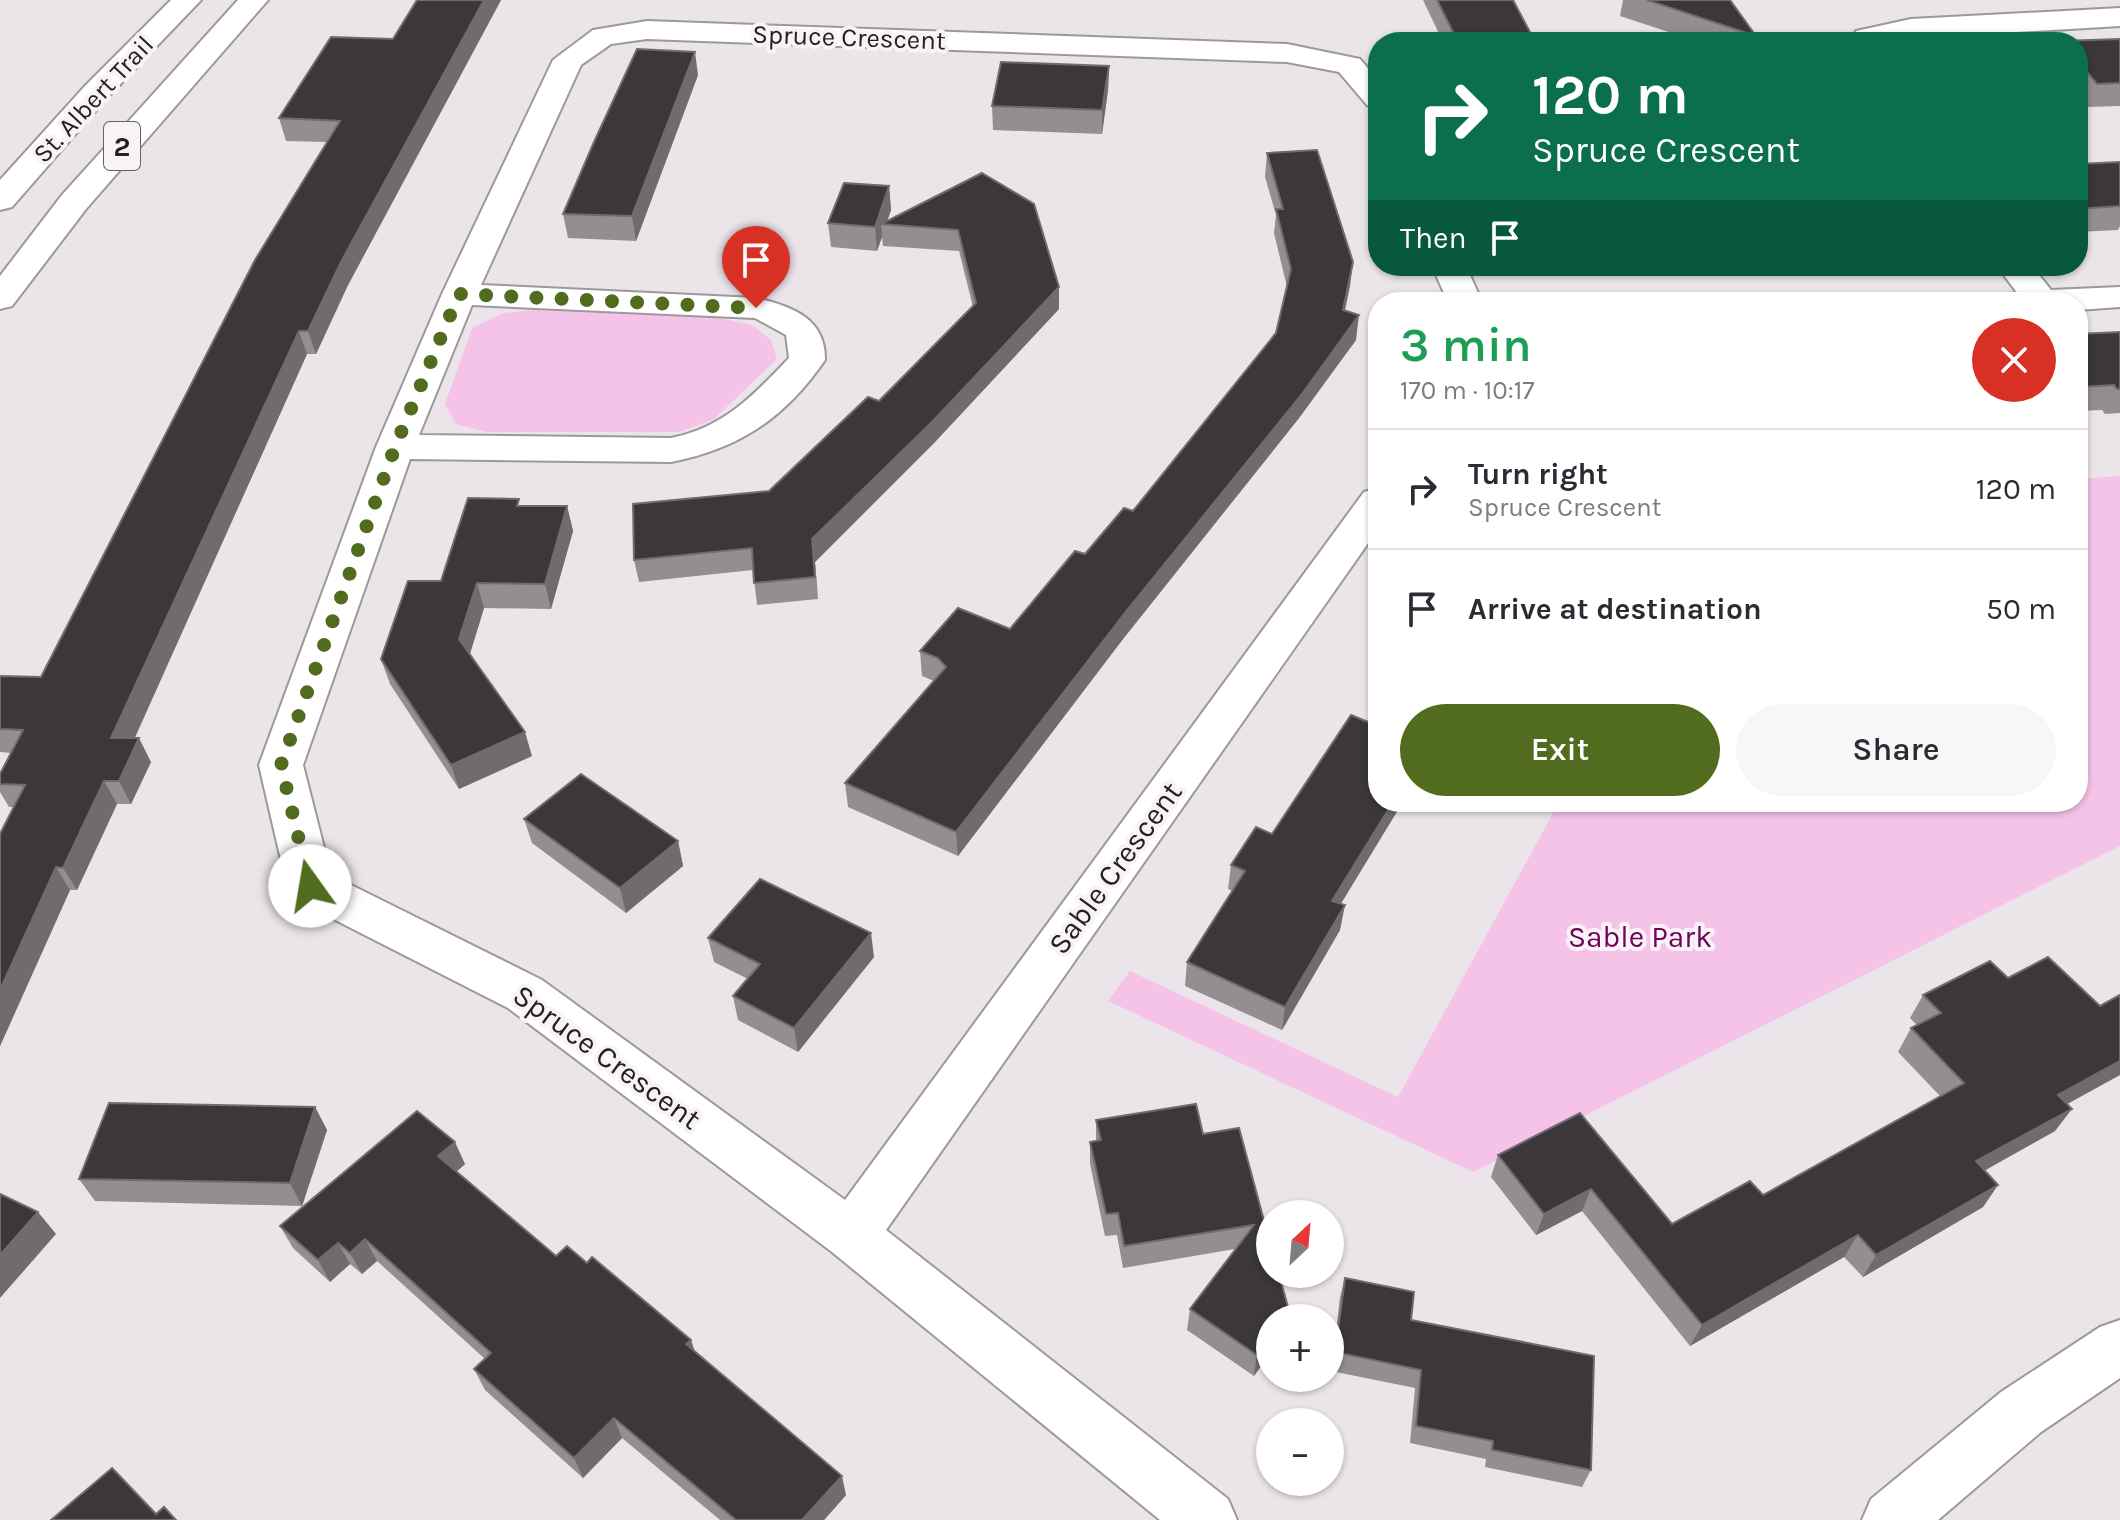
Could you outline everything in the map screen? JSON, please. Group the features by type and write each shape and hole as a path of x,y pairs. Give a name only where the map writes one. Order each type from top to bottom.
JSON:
{"street":[{"name":"St. Albert Trail","path":"0,200 96,92 187,0"},
{"name":"St. Albert Trail","path":"0,299 74,202 254,0"},
{"path":"1891,32 1911,28 2120,17"},
{"name":"Spruce Crescent","path":"1207,1520 851,1235 525,994 310,886 281,765 395,447 459,294 568,60 603,36 647,30 1287,53 1349,65 1368,87"},
{"path":"2022,276 2034,292"},
{"path":"395,447 671,450 694,447 725,437 748,422 807,360 809,347 795,323 756,308 459,294"},
{"path":"2088,299 2120,297"},
{"name":"Sable Crescent","path":"851,1235 1368,515"},
{"path":"1892,1520 2021,1412 2120,1346"}],"green space":[{"path":"533,310 720,318 752,325 771,340 777,359 713,420 679,432 486,432 456,424 445,404 472,328 503,313"},
{"name":"Sable Park","path":"2120,476 2120,846 1473,1172 1108,1001 1130,971 1398,1097 1554,812 2088,812 2088,478"}],"building":[{"path":"417,0 484,0 341,262 308,331 299,331 111,738 139,738 119,781 104,781 63,868 56,867 0,990 0,834 25,785 0,784 0,774 23,730 0,729 0,676 41,677 255,260 340,121 279,118 331,37 393,39"},
{"path":"1437,0 1513,0 1530,32 1453,32"},
{"path":"1647,0 1730,0 1753,32 1744,32"},
{"path":"2120,39 2120,83 2097,84 2088,73 2088,40"},
{"path":"637,49 695,52 632,216 563,214 594,142"},
{"path":"1001,62 1109,66 1102,110 992,106"},
{"path":"1317,150 1353,262 1343,310 1359,315 1302,394 1124,614 956,832 845,783 946,667 938,658 920,651 958,608 1010,629 1075,551 1085,554 1124,508 1133,511 1276,333 1291,269 1276,209 1283,209 1267,153"},
{"path":"2120,162 2120,206 2088,208 2088,164"},
{"path":"982,173 1034,204 1059,287 933,421 812,539 815,577 754,583 752,548 634,560 633,504 769,491 868,397 879,401 976,303 958,230 881,224"},
{"path":"844,183 889,186 875,227 828,223"},
{"path":"2120,332 2120,389 2114,385 2088,386 2088,334"},
{"path":"468,498 519,499 517,506 567,506 545,584 477,583 459,639 525,732 451,765 381,659 408,581 441,581"},
{"path":"1351,715 1368,722 1368,812 1387,812 1332,901 1345,905 1285,1007 1187,962 1245,871 1231,865 1256,827 1272,834"},
{"path":"581,774 678,841 620,888 524,819"},
{"path":"760,879 871,933 794,1028 733,996 760,964 708,938"},
{"path":"2048,957 2100,1006 2120,995 2120,1061 2058,1095 2072,1109 1976,1161 1998,1185 1876,1255 1858,1235 1702,1325 1591,1189 1544,1214 1498,1155 1580,1113 1672,1224 1750,1181 1763,1195 1964,1083 1911,1028 1941,1013 1923,995 1990,961 2008,978"},
{"path":"109,1103 315,1107 290,1183 79,1179"},
{"path":"1196,1104 1203,1134 1239,1128 1258,1200 1256,1200 1256,1288 1283,1288 1287,1304 1256,1304 1256,1354 1190,1309 1254,1225 1124,1246 1118,1213 1106,1214 1090,1142 1101,1140 1096,1120"},
{"path":"417,1111 455,1142 438,1156 556,1256 567,1246 587,1263 592,1257 691,1340 686,1344 842,1476 802,1520 736,1520 614,1418 574,1458 474,1369 491,1353 365,1239 350,1253 338,1243 318,1260 280,1226"},
{"path":"0,1194 38,1212 0,1255"},
{"path":"1345,1278 1414,1292 1411,1320 1594,1356 1591,1470 1492,1450 1493,1441 1416,1426 1421,1370 1344,1354 1344,1304 1341,1304"},
{"path":"112,1468 156,1514 164,1507 176,1520 51,1520"}],"route":[{"path":"310,886 281,765 395,447 459,294 756,308"}]}
